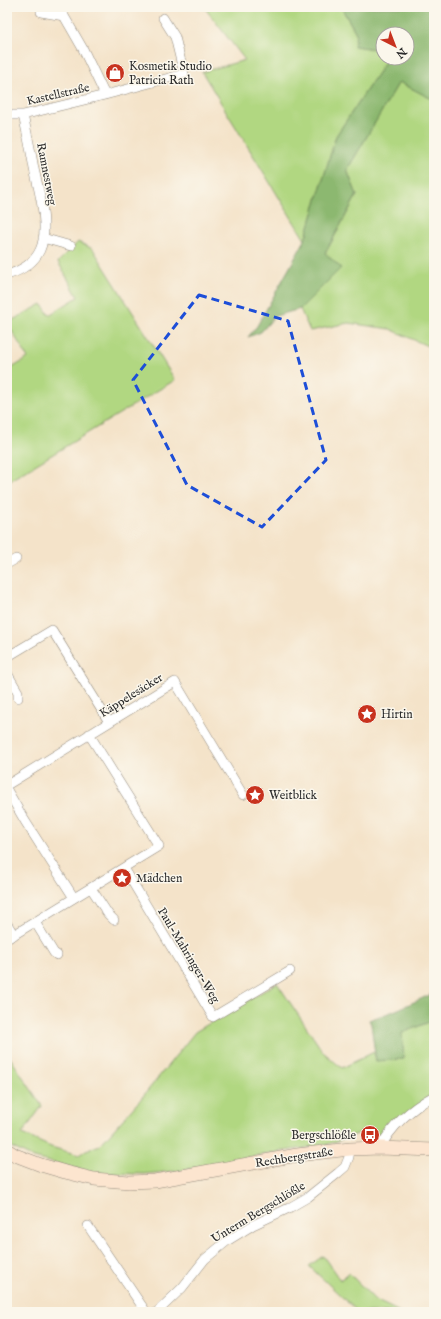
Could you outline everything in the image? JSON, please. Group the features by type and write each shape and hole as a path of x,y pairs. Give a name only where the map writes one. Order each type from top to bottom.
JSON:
{"main road":[{"name":"Rechbergstraße","path":"7,1150 15,1155 41,1165 94,1179 129,1182 155,1181 297,1155 350,1149 380,1148 434,1150"}],"street":[{"path":"41,12 64,16 83,49 105,95"},
{"name":"Kastellstraße","path":"7,116 23,115 184,74 175,37 163,18"},
{"name":"Ramnestweg","path":"7,275 18,272 35,258 40,250 43,238 43,221 40,199 23,115"},
{"path":"43,238 71,246"},
{"path":"7,564 16,559"},
{"path":"7,657 52,630 109,722"},
{"path":"7,673 18,692 18,698"},
{"name":"Käppelesäcker","path":"7,785 175,682 242,795"},
{"path":"7,924 11,937 159,846 90,734"},
{"path":"7,790 29,828 74,898"},
{"name":"Paul-Mahringer-Weg","path":"124,868 213,1017 290,971"},
{"path":"91,888 108,914 114,920"},
{"path":"35,922 54,953 57,955"},
{"path":"380,1148 386,1136 402,1118 434,1096"},
{"name":"Unterm Bergschlößle","path":"157,1312 182,1288 205,1259 227,1241 253,1225 308,1197 338,1173 345,1167 350,1149"},
{"path":"88,1226 146,1312"}],"highlighted area":[{"path":"199,295 288,321 326,460 262,527 187,485 133,380"}],"green space":[{"path":"204,7 341,7 356,33 355,46 375,49 375,66 383,66 336,136 305,240 202,72 245,60"},
{"path":"341,7 434,7 434,100 399,82 347,170 357,195 325,253 341,268 300,309 275,316 261,332 248,337 257,326 305,240 336,136 383,66 415,66 415,26 375,26 375,49 354,46 356,33"},
{"path":"399,82 434,100 434,349 390,329 348,323 310,331 300,309 341,268 325,254 357,195 347,170"},
{"path":"78,242 93,249 175,380 7,482 7,371 28,358 7,323 42,304 49,315 78,297 58,262"},
{"path":"277,983 323,1052 342,1068 374,1052 376,1061 402,1033 434,1020 434,1092 383,1135 373,1131 360,1133 326,1145 264,1154 177,1171 144,1174 93,1173 34,1158 7,1145 7,1053 42,1106 22,1134 51,1147 79,1155 86,1150 100,1145 140,1100 195,1032"},
{"path":"434,993 434,1020 402,1033 404,1059 376,1061 371,1024 369,1020 394,1011"},
{"path":"323,1256 340,1280 349,1273 375,1300 400,1312 358,1312 309,1266"}],"place":[{"name":"Kosmetik Studio Patricia Rath","path":"115,73"},
{"name":"Hirtin","path":"367,714"},
{"name":"Weitblick","path":"255,795"},
{"name":"Mädchen","path":"122,878"},
{"name":"Bergschlößle","path":"370,1135"}]}
